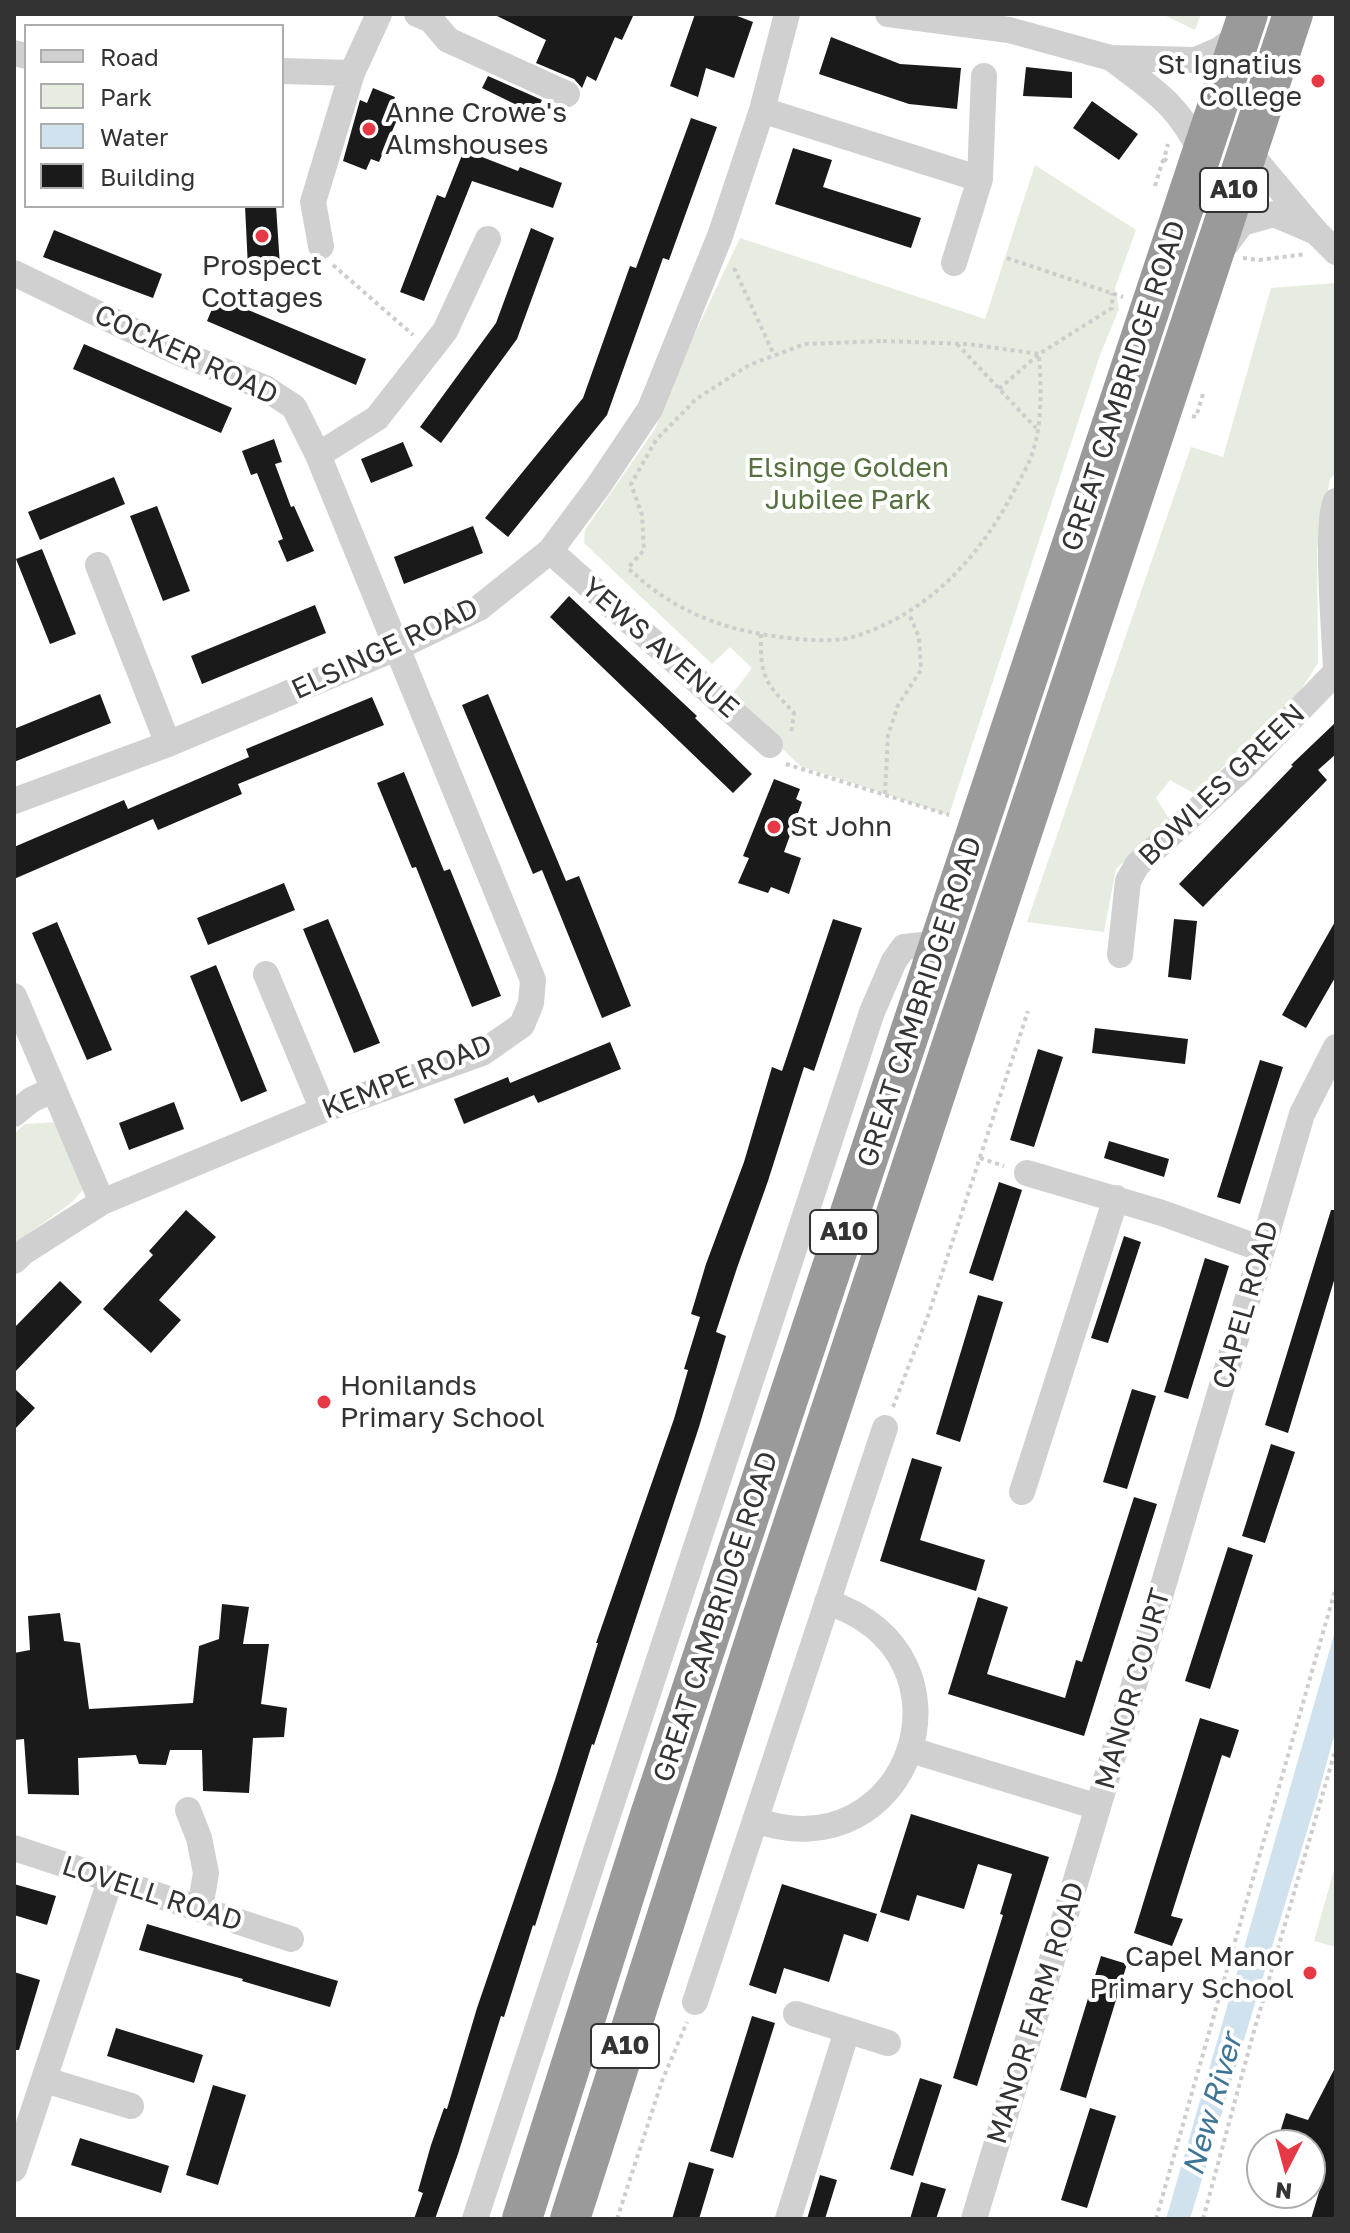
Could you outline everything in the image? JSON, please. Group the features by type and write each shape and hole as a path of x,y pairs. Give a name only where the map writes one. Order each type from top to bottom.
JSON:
{"highway":[{"name":"GREAT CAMBRIDGE ROAD","path":"570,2219 762,1618 1222,263 1247,150 1293,14"},
{"name":"GREAT CAMBRIDGE ROAD","path":"522,2219 650,1815 1245,24"}],"street":[{"path":"321,246 313,202 352,73 379,14"},
{"path":"417,14 431,20 448,40 567,94"},
{"name":"ELSINGE ROAD","path":"14,801 168,744 396,648 479,608 550,551 650,409 720,236 762,110 787,14"},
{"path":"888,14 1009,30 1111,58 1196,60 1219,50 1245,24"},
{"path":"1111,58 1179,112 1201,152"},
{"path":"284,71 352,73"},
{"path":"954,263 980,179 984,76"},
{"path":"762,110 980,179"},
{"path":"1247,150 1322,246"},
{"path":"1222,263 1242,223 1274,214 1322,246"},
{"path":"318,455 377,418 445,331 488,239"},
{"name":"COCKER ROAD","path":"14,273 175,351 265,388 294,407 318,455 396,648"},
{"name":"BOWLES GREEN","path":"1120,955 1128,881 1137,865 1242,769 1336,670 1332,507 1336,501"},
{"name":"YEWS AVENUE","path":"550,551 781,747"},
{"path":"98,565 168,744"},
{"name":"KEMPE ROAD","path":"14,1261 102,1202 323,1110 482,1053 522,1025 531,1003 533,980 396,648"},
{"path":"475,2219 872,1012 894,961 904,947 923,945 938,950"},
{"path":"266,974 323,1110"},
{"path":"14,996 23,1041 54,1089 102,1202"},
{"name":"CAPEL ROAD","path":"1169,1568 1302,1114 1336,1047"},
{"path":"14,1114 31,1100 54,1089"},
{"path":"1027,1173 1116,1198 1262,1249"},
{"path":"1022,1492 1116,1198"},
{"path":"695,2002 885,1428"},
{"name":"MANOR COURT","path":"911,1750 1098,1807 1169,1568"},
{"path":"755,1820 774,1827 802,1830 840,1823 870,1807 893,1785 911,1750 916,1727 913,1684 896,1649 870,1621 827,1602"},
{"name":"MANOR FARM ROAD","path":"974,2219 1098,1807"},
{"path":"188,1810 199,1838 206,1873 200,1908"},
{"name":"LOVELL ROAD","path":"14,1848 291,1939"},
{"path":"14,2169 110,1881"},
{"path":"796,2014 888,2043"},
{"path":"788,2219 847,2031"},
{"path":"45,2080 131,2106"}],"path":[{"path":"720,236 774,355"},
{"path":"321,246 334,267 430,350"},
{"path":"1222,263 1259,260 1322,246"},
{"path":"1007,258 1131,300"},
{"path":"999,389 1039,354 1112,308 1112,293"},
{"path":"883,341 957,344 1039,354 1041,397 1032,456 999,520 958,574 909,614 850,638 785,639 736,630 690,613 651,591 628,568 644,550 642,515 631,484 656,440 696,399 749,365 805,344 883,341"},
{"path":"957,344 1036,428"},
{"path":"885,794 888,735 898,705 921,670 919,637 909,614"},
{"path":"761,634 760,666 768,684 794,713 795,723 781,747 783,763 951,816"},
{"path":"885,1428 929,1313 1028,1011"},
{"path":"1156,2219 1336,1587"},
{"path":"1203,2219 1336,1748"},
{"path":"617,2219 662,2081 695,2002"}],"green space":[{"path":"1162,14 1201,14 1195,30"},
{"name":"Elsinge Golden Jubilee Park","path":"1035,165 1136,230 1115,288 1119,309 1100,355 949,815 800,766 730,697 752,668 730,647 712,664 584,543 585,530 655,429 686,352 740,238 985,319"},
{"path":"1336,283 1336,472 1330,479 1317,549 1318,663 1297,696 1195,794 1170,780 1156,798 1169,819 1116,869 1104,932 1027,922 1191,447 1223,457 1271,288"},
{"path":"56,1122 77,1168 83,1190 71,1203 14,1244 14,1134 25,1124"},
{"path":"1336,1863 1336,1947 1314,1941"}],"water":[{"name":"New River","path":"1336,1628 1336,1729 1317,1798 1190,2219 1166,2219"}],"building":[{"path":"493,14 634,14 622,40 615,37 596,81 587,76 582,88 574,79 536,63 546,40"},
{"path":"695,14 732,14 753,22 734,78 706,68 698,97 670,86"},
{"path":"831,37 900,64 961,68 957,109 909,104 819,74"},
{"path":"1026,67 1072,72 1072,98 1023,96"},
{"path":"488,76 542,100 535,114 482,88"},
{"name":"Anne Crowe's Almshouses","path":"373,88 395,97 389,111 399,115 379,162 371,159 366,170 343,161 360,100 367,103"},
{"path":"1092,101 1138,134 1119,160 1073,128"},
{"path":"691,118 717,127 669,260 663,258 607,415 508,537 485,518 583,398 630,266 636,268"},
{"path":"793,148 832,160 823,187 921,218 911,248 775,204"},
{"path":"464,150 518,171 520,167 562,183 553,208 472,181 424,301 400,292 437,195 445,198"},
{"name":"Prospect Cottages","path":"245,208 276,208 280,266 248,268"},
{"path":"531,228 554,238 517,339 441,443 420,427 496,323"},
{"path":"54,230 162,274 153,298 43,257"},
{"path":"217,297 366,359 356,385 207,321"},
{"path":"84,344 232,408 221,433 73,369"},
{"path":"274,439 282,462 275,464 291,507 294,506 314,551 287,562 278,541 283,539 257,473 251,475 242,451"},
{"path":"403,442 413,466 371,483 361,459"},
{"path":"114,477 125,504 40,540 28,512"},
{"path":"157,506 190,591 163,601 130,516"},
{"path":"473,526 483,553 404,584 394,557"},
{"path":"42,549 76,634 50,644 16,559"},
{"path":"569,596 697,716 695,718 752,774 733,793 550,617"},
{"path":"315,605 326,633 202,684 191,656"},
{"path":"100,694 111,723 14,762 14,729"},
{"path":"488,694 566,881 579,876 631,1006 602,1018 542,870 533,874 462,705"},
{"path":"372,697 384,725 238,784 242,794 158,830 153,819 14,879 14,847 124,800 128,809 249,757 246,749"},
{"path":"1336,722 1336,754 1318,770 1327,780 1203,907 1179,884"},
{"path":"404,772 444,871 450,869 501,996 472,1007 416,867 412,868 377,783"},
{"name":"St John","path":"774,779 800,789 796,799 802,802 784,852 801,858 789,894 771,887 768,893 738,883 749,858 743,856"},
{"path":"284,883 295,910 208,945 197,918"},
{"path":"328,919 380,1043 354,1053 303,929"},
{"path":"833,919 862,928 814,1071 804,1067 737,1268 716,1332 726,1336 699,1427 592,1744 535,1926 504,2017 501,2016 458,2154 435,2219 414,2219 423,2193 418,2191 431,2145 444,2108 447,2109 477,2008 555,1780 596,1643 674,1419 688,1370 684,1369 700,1317 691,1314 706,1264 744,1162 772,1067 782,1071"},
{"path":"1174,919 1197,921 1191,980 1168,977"},
{"path":"1336,920 1336,976 1306,1028 1282,1015"},
{"path":"57,922 112,1050 87,1060 32,933"},
{"path":"216,965 267,1091 241,1102 190,976"},
{"path":"1095,1028 1188,1039 1185,1064 1092,1053"},
{"path":"610,1042 621,1069 538,1103 534,1095 464,1124 454,1099 508,1077 510,1083"},
{"path":"1038,1049 1063,1057 1034,1147 1010,1140"},
{"path":"1260,1060 1283,1067 1240,1204 1217,1197"},
{"path":"174,1102 184,1129 129,1150 119,1123"},
{"path":"1109,1141 1169,1159 1164,1177 1104,1158"},
{"path":"999,1182 1022,1190 993,1281 969,1273"},
{"path":"186,1210 216,1237 159,1300 181,1320 151,1353 103,1309 153,1255 149,1251"},
{"path":"1331,1210 1336,1210 1336,1274 1288,1433 1265,1425"},
{"path":"1124,1236 1141,1242 1108,1343 1091,1338"},
{"path":"1205,1258 1229,1266 1188,1399 1164,1392"},
{"path":"60,1281 82,1302 14,1373 14,1328"},
{"path":"978,1295 1003,1302 960,1442 936,1434"},
{"path":"14,1388 35,1408 14,1430"},
{"path":"1132,1389 1156,1396 1127,1489 1103,1482"},
{"path":"1271,1444 1295,1452 1265,1543 1242,1536"},
{"path":"912,1458 942,1467 920,1540 985,1560 976,1591 880,1561"},
{"path":"1134,1497 1157,1504 1084,1736 948,1694 978,1597 1008,1607 987,1674 1065,1698 1076,1660 1082,1662"},
{"path":"1228,1547 1253,1555 1210,1689 1185,1681"},
{"path":"222,1604 249,1607 243,1644 269,1644 261,1704 287,1708 284,1737 253,1738 249,1793 203,1791 202,1750 170,1750 166,1765 139,1764 136,1755 78,1758 79,1795 28,1794 24,1739 14,1740 14,1653 30,1650 28,1616 60,1613 64,1641 80,1643 89,1709 193,1703 199,1646 219,1639"},
{"path":"1200,1718 1239,1730 1230,1758 1222,1755 1171,1916 1183,1919 1172,1946 1134,1933"},
{"path":"911,1814 1049,1857 977,2086 953,2078 1003,1915 1000,1914 1012,1874 978,1864 964,1909 917,1895 909,1921 880,1912"},
{"path":"14,1884 56,1896 47,1925 14,1915"},
{"path":"782,1884 877,1914 868,1942 844,1934 829,1982 784,1968 776,1994 749,1985"},
{"path":"147,1924 338,1981 330,2007 139,1950"},
{"path":"1101,1956 1127,1964 1086,2098 1060,2090"},
{"path":"14,1972 40,1980 19,2050 14,2050"},
{"path":"752,2016 775,2023 733,2158 710,2151"},
{"path":"116,2028 203,2055 194,2083 107,2056"},
{"path":"1336,2066 1336,2219 1311,2219 1314,2209 1326,2209 1326,2129 1281,2129 1286,2113 1308,2120"},
{"path":"920,2078 942,2085 913,2176 890,2169"},
{"path":"213,2085 246,2095 218,2185 186,2175"},
{"path":"1090,2108 1116,2116 1087,2208 1061,2200"},
{"path":"80,2138 169,2166 161,2193 71,2165"},
{"path":"689,2162 714,2169 699,2219 672,2219"},
{"path":"820,2175 837,2180 825,2219 807,2219"},
{"path":"921,2182 946,2189 936,2219 910,2219"}],"place":[{"name":"St Ignatius College","path":"1318,81"},
{"name":"Anne Crowe's Almshouses","path":"369,129"},
{"name":"Prospect Cottages","path":"262,236"},
{"name":"St John","path":"774,827"},
{"name":"Honilands Primary School","path":"324,1402"},
{"name":"Capel Manor Primary School","path":"1310,1973"}]}
